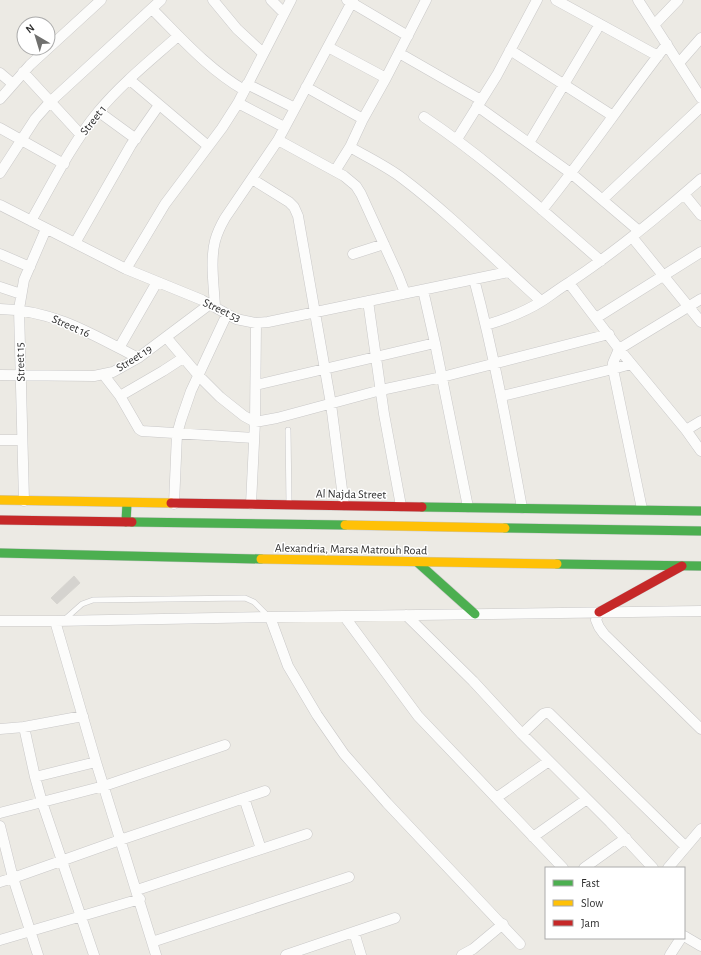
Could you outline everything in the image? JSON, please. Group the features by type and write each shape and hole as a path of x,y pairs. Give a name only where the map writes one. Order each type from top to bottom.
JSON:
{"main road":[{"name":"Al Najda Street","path":"0,500 174,504 701,510"},
{"path":"126,522 127,503"},
{"name":"Alexandria, Marsa Matrouh Road","path":"0,520 701,531"},
{"name":"Alexandria, Marsa Matrouh Road","path":"0,553 417,562 701,566"},
{"path":"417,562 475,614"},
{"path":"599,612 684,565"}],"street":[{"path":"0,99 23,72 102,0"},
{"path":"0,173 35,120 50,102 161,0"},
{"path":"213,0 236,29 263,53"},
{"path":"271,0 284,13"},
{"path":"126,269 165,204 238,103 291,0"},
{"path":"335,171 350,147 363,119 426,0"},
{"path":"456,139 510,50 537,0"},
{"path":"556,0 658,56"},
{"path":"638,0 668,44 701,98"},
{"path":"655,24 678,0"},
{"path":"213,306 213,254 215,241 225,218 278,140 328,47 350,1 408,36"},
{"path":"152,9 217,73 245,87 295,108"},
{"path":"529,143 600,24"},
{"name":"Street 1","path":"31,221 81,135 98,112 112,96 178,36"},
{"path":"679,63 701,38"},
{"path":"542,210 572,174 613,116 668,44"},
{"path":"328,47 386,78"},
{"path":"510,50 613,116"},
{"path":"399,53 479,103 603,199 636,234 663,275 701,322"},
{"path":"0,72 13,84"},
{"path":"23,72 81,135"},
{"path":"130,80 208,146"},
{"path":"306,87 363,119"},
{"path":"238,103 284,127"},
{"path":"75,243 136,139 160,105"},
{"path":"603,199 701,107"},
{"path":"98,112 136,139"},
{"path":"424,117 456,139 601,261"},
{"path":"0,128 64,164"},
{"path":"278,140 335,171 356,186 384,244 405,293"},
{"path":"350,147 387,168 415,188 541,301"},
{"path":"252,179 289,202 294,207 298,216 331,404 344,506"},
{"path":"486,325 508,318 541,301 601,261 636,234 701,179"},
{"path":"684,194 701,215"},
{"name":"Street 53","path":"0,205 126,269 213,306 226,314 241,320 256,323 268,322 508,272"},
{"name":"Street 15","path":"24,501 19,309 24,280 46,229"},
{"path":"353,254 384,244"},
{"path":"596,318 701,252"},
{"path":"0,254 30,267"},
{"path":"474,279 502,396 522,508"},
{"path":"120,348 157,282"},
{"path":"569,282 619,349 686,430 701,451"},
{"path":"0,287 21,294"},
{"path":"423,290 468,507"},
{"path":"642,509 612,370 613,363 619,349 701,299"},
{"path":"368,301 381,390 401,506"},
{"name":"Street 19","path":"0,375 94,376 113,372 138,358 166,337 213,306"},
{"name":"Street 16","path":"0,309 19,309 64,321 138,358"},
{"path":"174,504 177,434 185,406 226,314"},
{"path":"250,504 255,422 256,323"},
{"path":"166,337 199,376 232,407 255,422 277,418 381,390 442,377 608,334"},
{"path":"256,386 435,343"},
{"path":"120,396 183,358"},
{"path":"502,396 612,370 631,364"},
{"path":"103,374 120,396 139,429 142,431 254,438"},
{"path":"686,430 701,421"},
{"path":"0,440 22,440"},
{"path":"0,621 701,611"},
{"path":"599,612 596,620 604,634 701,729"},
{"path":"406,615 473,681 522,734 626,838 652,867"},
{"path":"344,616 418,716 562,867"},
{"path":"270,617 288,666 331,736 365,779 503,924 520,944"},
{"path":"59,621 83,716 152,942 153,954"},
{"path":"522,734 543,714 546,712 549,713 686,847"},
{"path":"0,729 24,727 83,716"},
{"path":"24,727 42,802 94,955"},
{"path":"0,813 104,786 225,745"},
{"path":"496,798 549,761"},
{"path":"35,777 96,762"},
{"path":"0,882 265,791"},
{"path":"244,798 261,849"},
{"path":"534,837 587,800"},
{"path":"0,826 12,878 38,955"},
{"path":"669,867 701,829"},
{"path":"0,940 82,917 261,849 307,834"},
{"path":"585,867 626,838"},
{"path":"152,942 349,877"},
{"path":"286,955 395,918"},
{"path":"462,955 473,949 503,924"},
{"path":"354,932 361,955"},
{"path":"685,937 701,946"},
{"path":"670,955 680,939"}],"lane":[{"path":"288,430 289,505"},
{"path":"59,621 82,604 88,601 100,600 245,598 254,602 270,617"}],"building":[{"path":"74,576 80,583 57,604 51,598"}],"traffic: fast":[{"path":"126,522 127,503"},
{"path":"422,507 701,511"},
{"path":"132,522 345,525"},
{"path":"505,528 701,531"},
{"path":"0,553 261,559"},
{"path":"417,562 475,614"},
{"path":"557,564 701,566"}],"traffic: slow":[{"path":"0,500 171,503"},
{"path":"345,525 505,528"},
{"path":"261,559 557,564"}],"traffic: jam":[{"path":"171,503 422,507"},
{"path":"0,520 132,522"},
{"path":"599,612 682,566"}]}
